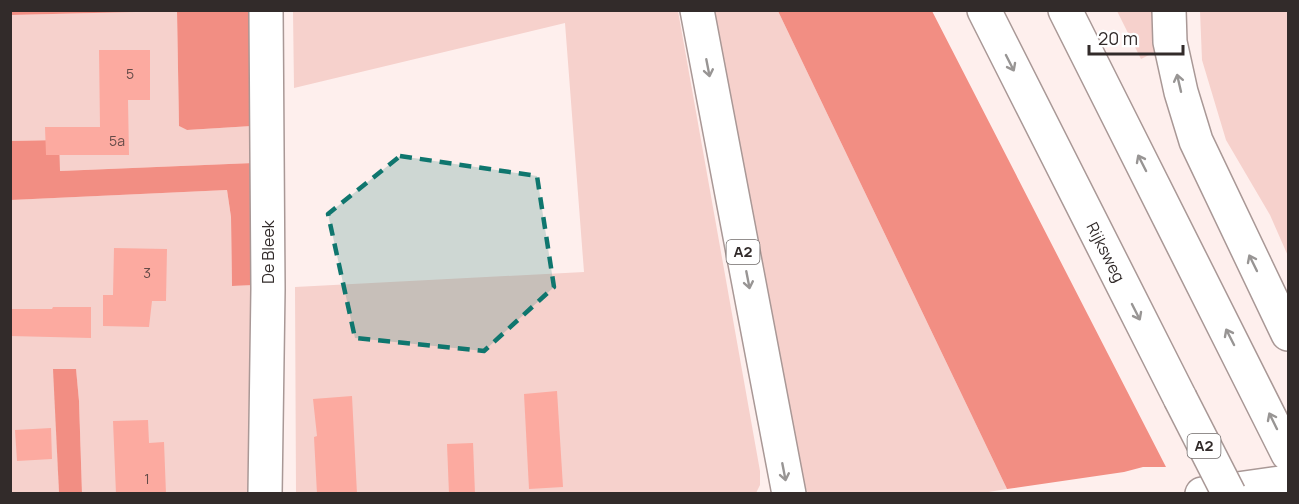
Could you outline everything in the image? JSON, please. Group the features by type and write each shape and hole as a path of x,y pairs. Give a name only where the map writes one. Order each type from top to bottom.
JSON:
{"main road":[{"name":"De Bleek","path":"265,494 268,289 266,10"},
{"name":"A2","path":"697,10 789,494"},
{"name":"Rijksweg","path":"984,10 1229,494"},
{"path":"1065,10 1288,453"},
{"path":"1169,10 1170,42 1181,92 1196,141 1252,263 1288,334"},
{"path":"1202,494 1288,482"}],"highlighted area":[{"path":"400,156 537,176 554,287 484,351 355,338 328,214"}],"shaded area":[{"path":"10,11 177,11 11,15"},
{"path":"177,11 179,126 187,130 252,126 253,163 59,171 58,140 11,141 10,15"},
{"path":"177,11 250,11 252,126 187,130 179,126"},
{"path":"293,11 678,11 760,471 760,485 756,493 296,493 295,287 584,272 565,23 294,88"},
{"path":"711,11 778,11 1007,489 976,494 808,493 804,485"},
{"path":"778,11 932,11 1166,467 1143,467 1124,472 1007,489"},
{"path":"1117,11 1156,11 1157,51 1141,59"},
{"path":"1200,11 1288,11 1288,256 1270,215 1226,140 1202,60"},
{"path":"59,140 60,171 253,163 255,285 232,286 231,217 227,190 11,200 10,141"},
{"path":"227,190 231,217 232,286 255,285 253,493 82,493 76,370 54,369 59,493 11,493 10,200"},
{"path":"53,369 76,369 82,493 59,493"}],"building":[{"path":"99,50 150,50 150,100 128,100 129,155 46,155 45,127 100,127"},
{"path":"114,248 167,249 166,301 152,301 149,327 103,326 103,295 113,295"},
{"path":"53,307 91,307 91,338 10,336 10,309 52,309"},
{"path":"557,391 563,487 529,489 524,394"},
{"path":"352,396 357,494 317,494 314,437 317,436 313,399"},
{"path":"148,420 149,443 164,442 166,494 116,494 113,421"},
{"path":"51,428 52,459 17,461 15,430"},
{"path":"473,443 475,494 449,494 447,444"}]}
